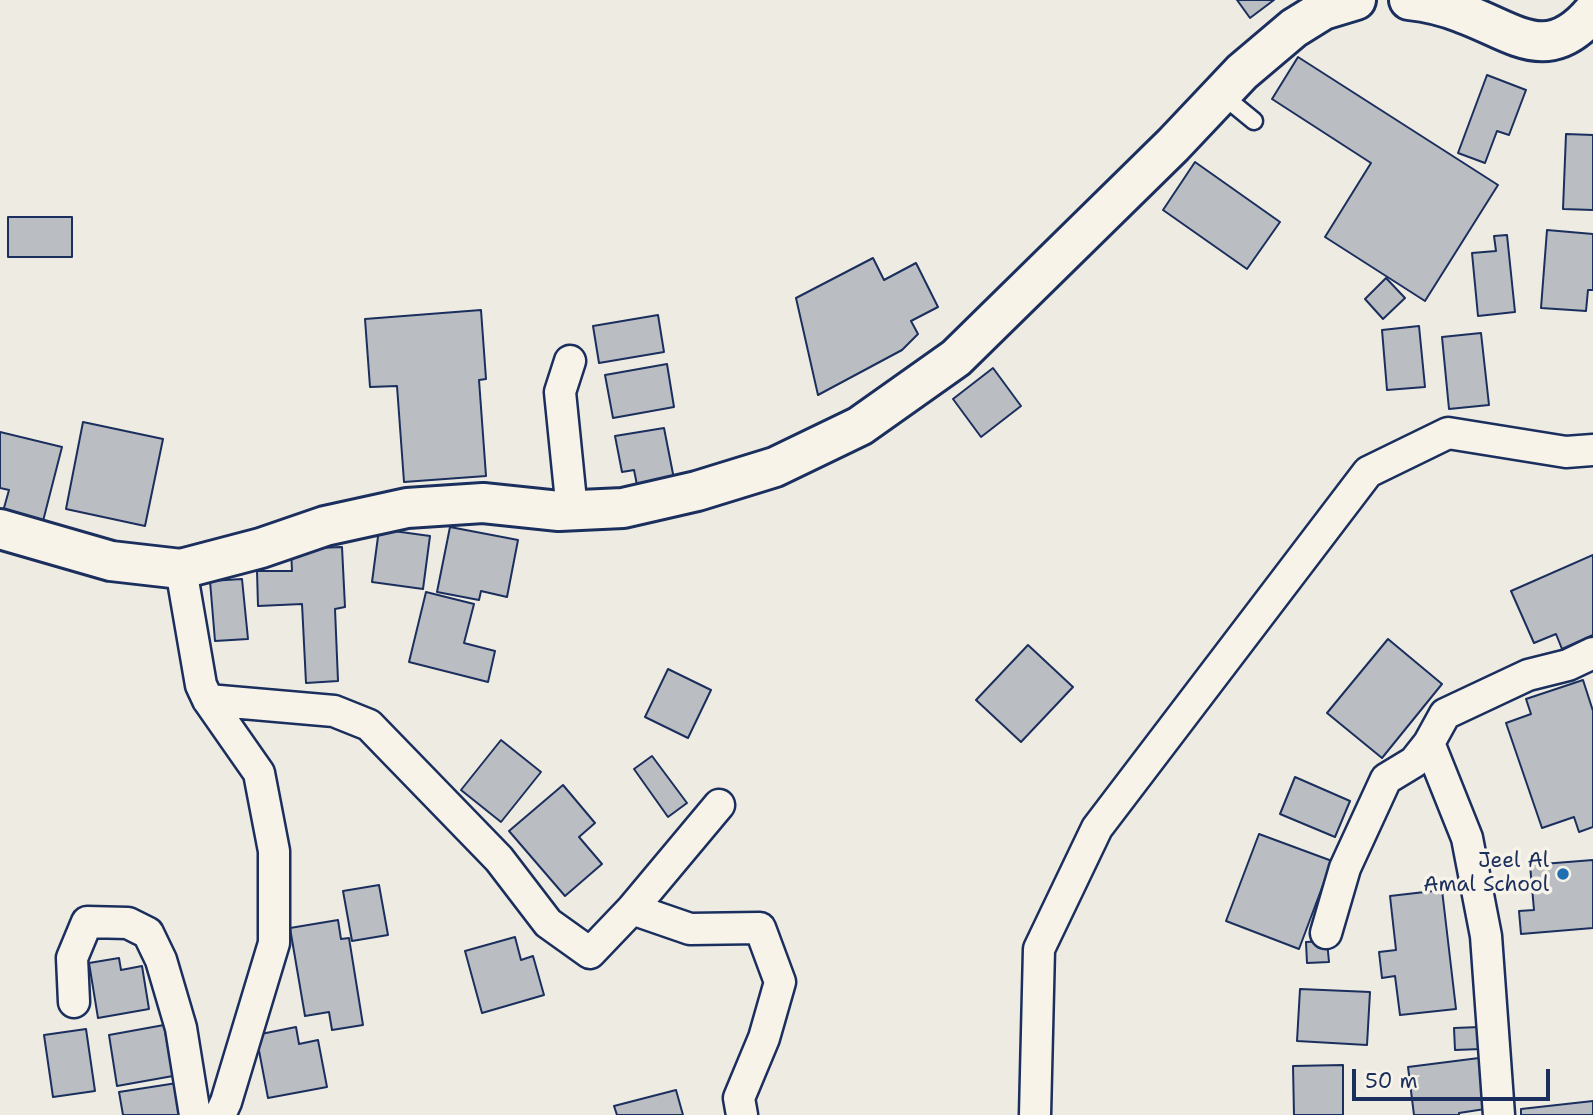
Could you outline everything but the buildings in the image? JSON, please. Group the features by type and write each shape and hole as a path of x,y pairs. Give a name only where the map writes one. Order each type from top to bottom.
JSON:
{"street":[{"path":"0,529 111,561 181,569 261,548 325,526 407,508 484,503 572,511 623,508 698,491 775,467 860,426 957,358 1117,197 1173,145 1242,72 1294,29 1323,10 1356,0"},
{"path":"1409,0 1462,13 1498,30 1533,42 1559,39 1593,12"},
{"path":"570,361 560,392 572,511"},
{"path":"1035,1115 1039,949 1097,828 1368,472 1448,433 1566,452 1593,450"},
{"path":"181,569 201,685 208,700 259,772 274,851 274,943 220,1115"},
{"path":"1326,933 1345,867 1386,779 1414,762 1429,743 1445,714 1528,675 1568,666 1593,653"},
{"path":"208,700 334,711 369,725 499,859 548,923 590,953 632,909 719,805"},
{"path":"1429,743 1467,838 1486,936 1499,1115"},
{"path":"632,909 690,929 760,928 780,982 764,1038 739,1098 742,1115"},
{"path":"74,1002 72,958 87,922 128,923 148,933 162,960 181,1027 195,1115"}],"lane":[{"path":"1221,94 1254,121"}],"place":[{"name":"Jeel Al Amal School","path":"1563,874"}]}
